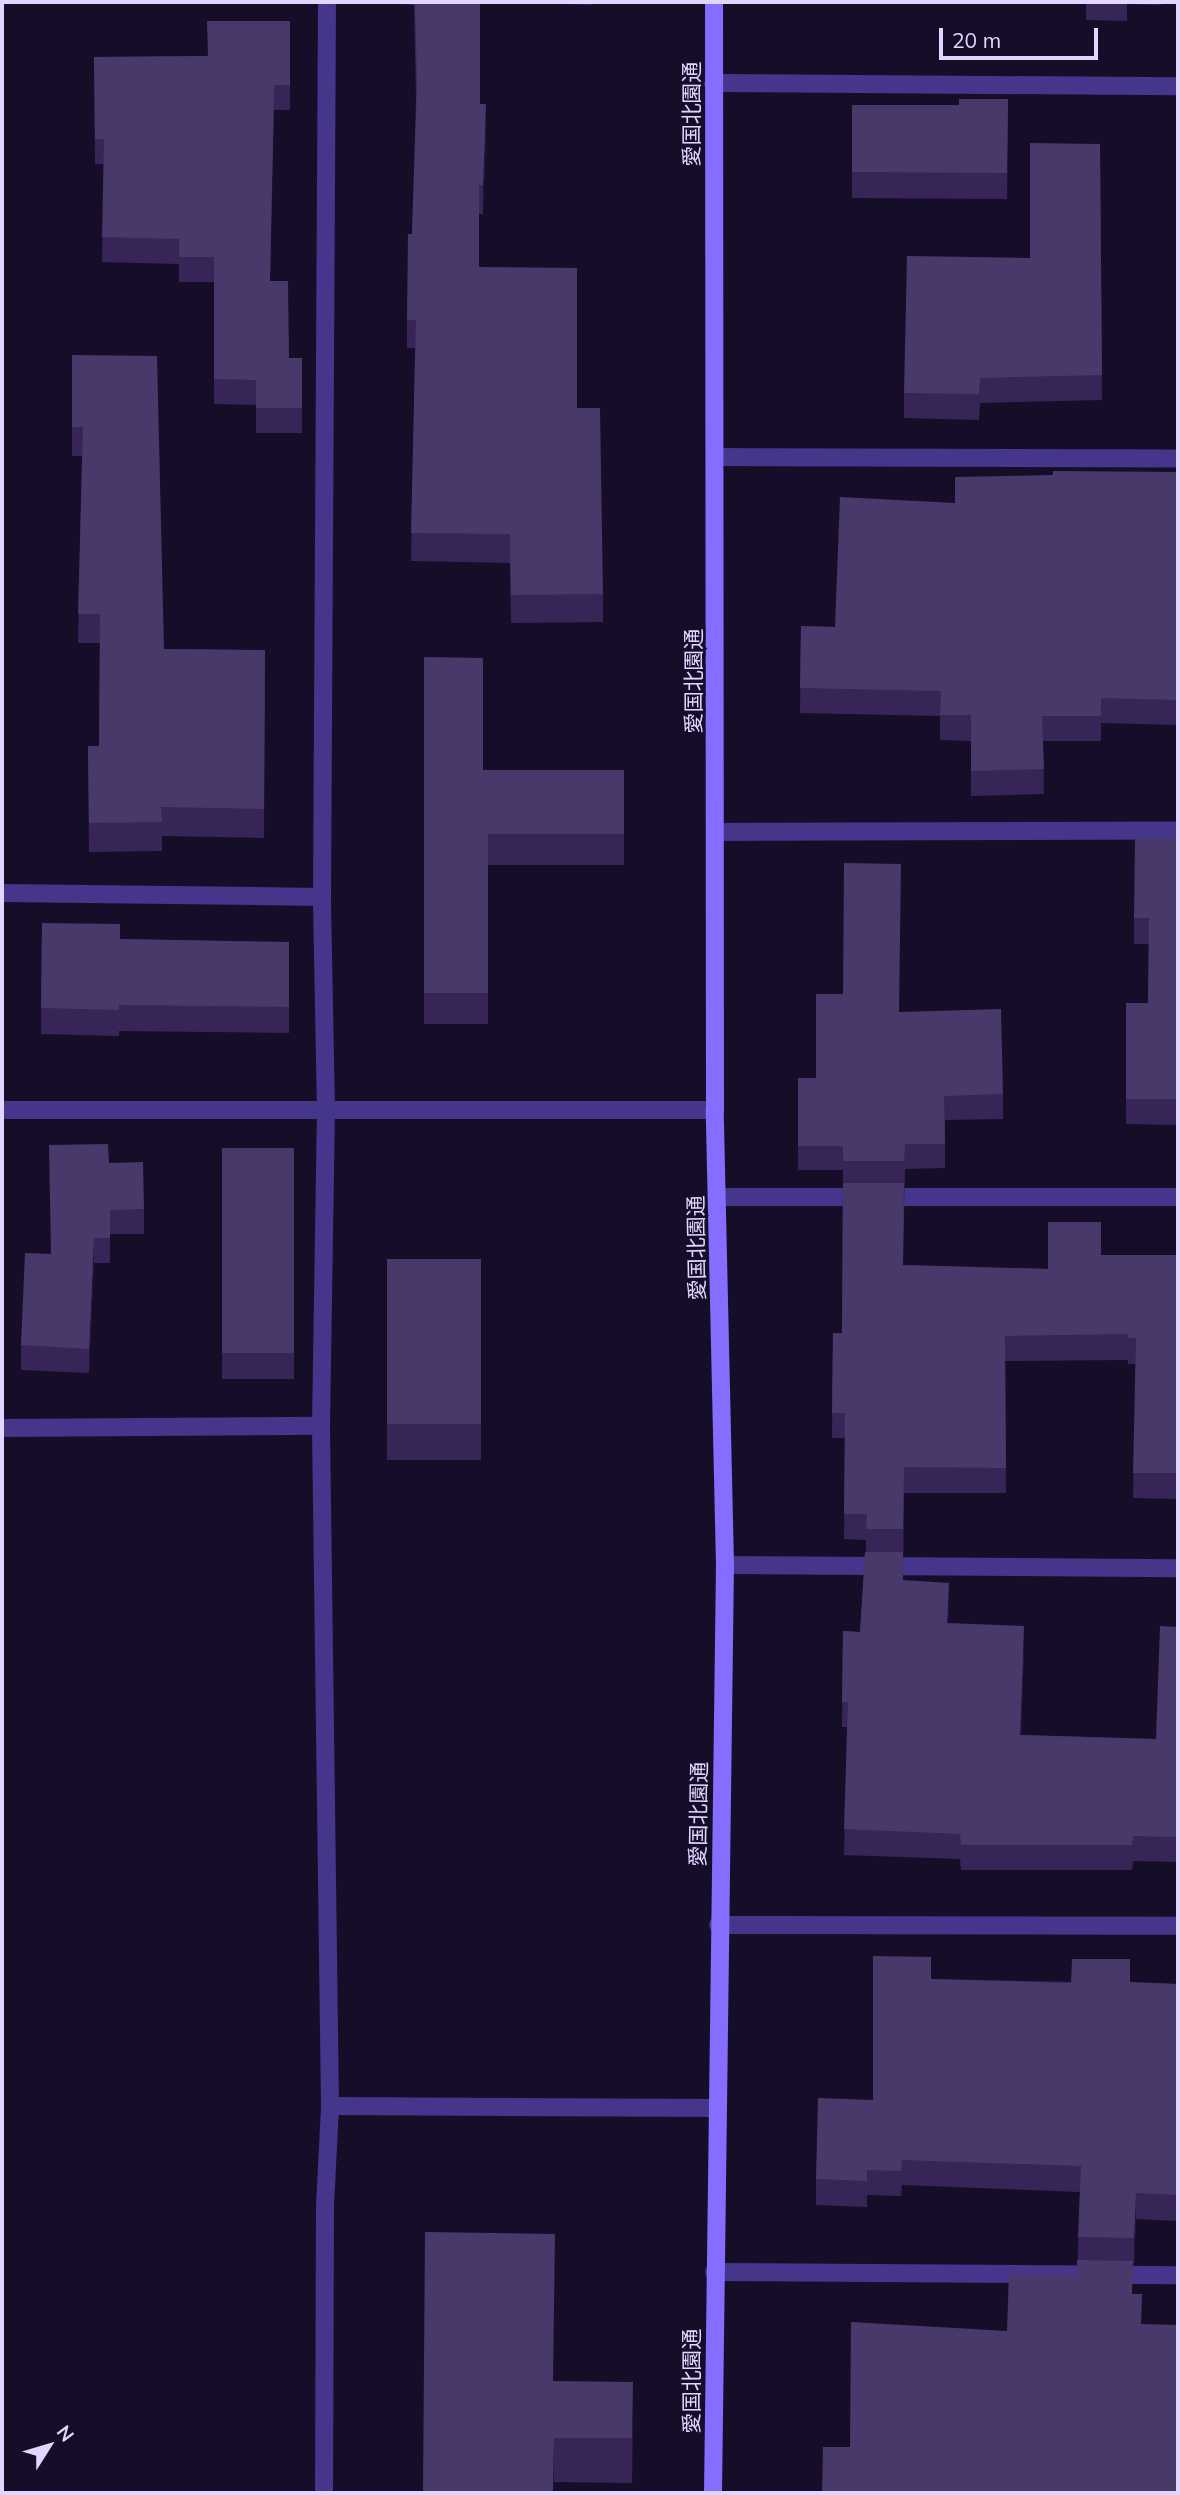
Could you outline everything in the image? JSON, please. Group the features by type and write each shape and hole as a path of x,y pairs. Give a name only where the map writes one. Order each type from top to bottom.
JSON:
{"street":[{"path":"324,2493 325,2206 330,2106 321,1426 326,1111 322,897 327,2"},
{"name":"愛国北園通","path":"713,2493 718,1925 725,1565 715,1110 715,2"},
{"path":"713,83 1178,86"},
{"path":"716,457 1178,458"},
{"path":"716,832 1178,830"},
{"path":"2,893 322,897"},
{"path":"2,1110 715,1110"},
{"path":"717,1197 1178,1197"},
{"path":"2,1429 321,1426"},
{"path":"725,1565 1178,1568"},
{"path":"718,1925 1178,1926"},
{"path":"330,2106 717,2108"},
{"path":"714,2272 1178,2275"}],"building":[{"path":"415,2 480,2 480,104 486,104 483,185 479,185 479,267 577,268 577,408 600,408 603,594 511,595 510,534 411,533 416,320 407,320 408,234 412,234 417,86"},
{"path":"207,21 290,21 290,85 274,85 270,281 288,281 289,358 302,358 302,408 256,408 256,380 214,379 214,257 179,257 179,239 102,237 104,139 95,139 94,57 208,56"},
{"path":"959,99 1008,99 1007,173 852,172 852,105 959,105"},
{"path":"1030,143 1100,144 1102,375 980,378 979,394 904,393 907,256 1030,258"},
{"path":"72,355 157,356 164,649 265,650 264,809 161,807 162,822 89,823 88,746 99,746 100,614 78,614 83,427 72,427"},
{"path":"1053,471 1178,472 1178,700 1101,698 1101,716 1042,716 1044,769 971,771 971,715 940,715 941,691 800,688 801,626 835,627 840,497 955,503 955,477 1053,475"},
{"path":"424,657 483,658 483,770 624,770 624,834 488,834 488,993 424,993"},
{"path":"1135,838 1178,839 1178,1099 1126,1099 1126,1003 1148,1003 1149,918 1134,918"},
{"path":"844,863 901,864 899,1012 1001,1009 1003,1094 944,1096 945,1144 905,1144 904,1161 843,1161 843,1146 798,1146 798,1078 816,1078 816,994 843,994"},
{"path":"42,923 120,924 120,939 289,942 289,1007 119,1005 119,1010 41,1008"},
{"path":"108,1144 109,1163 143,1162 144,1209 110,1210 110,1238 94,1238 89,1349 21,1345 25,1253 51,1254 49,1145"},
{"path":"222,1148 294,1148 294,1353 222,1353"},
{"path":"843,1183 904,1183 903,1265 1048,1269 1048,1222 1101,1222 1101,1255 1178,1255 1178,1473 1133,1473 1136,1338 1128,1338 1128,1334 1005,1336 1006,1468 904,1467 903,1529 866,1529 867,1514 844,1514 845,1413 832,1413 833,1333 842,1333"},
{"path":"387,1259 481,1259 481,1424 387,1424"},
{"path":"865,1552 903,1552 903,1580 949,1583 947,1623 1024,1626 1020,1735 1156,1739 1160,1626 1178,1627 1178,1837 1133,1836 1132,1845 961,1845 960,1834 844,1829 848,1702 842,1702 843,1631 860,1632"},
{"path":"873,1956 931,1957 931,1979 1071,1983 1072,1959 1130,1959 1130,1982 1178,1984 1178,2195 1136,2193 1134,2238 1078,2237 1081,2166 902,2160 901,2171 867,2170 867,2181 816,2179 818,2098 873,2100"},
{"path":"425,2232 555,2234 553,2381 633,2382 632,2438 554,2438 553,2493 423,2493"},
{"path":"1077,2260 1133,2261 1132,2294 1142,2294 1141,2324 1178,2325 1178,2493 822,2493 823,2447 850,2447 851,2322 1007,2331 1009,2274 1077,2276"}]}
